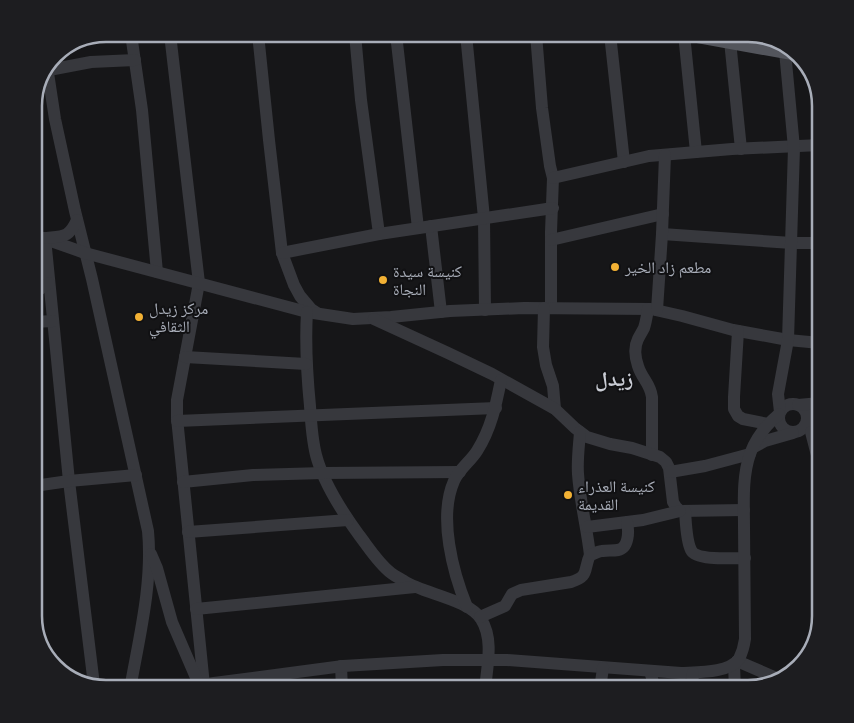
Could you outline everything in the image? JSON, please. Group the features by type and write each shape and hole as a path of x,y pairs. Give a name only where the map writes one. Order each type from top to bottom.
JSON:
{"main road":[{"path":"736,42 777,49"}],"street":[{"path":"132,42 142,110 157,272"},
{"path":"171,42 199,283 178,400 178,421 196,609 201,680"},
{"path":"259,42 282,253 294,285 312,313 306,364 316,456 337,502 348,520 390,572 409,584 467,607 480,617 488,639 486,680"},
{"path":"356,42 361,100 379,234"},
{"path":"397,42 425,227 441,312"},
{"path":"467,42 484,218 485,310"},
{"path":"537,42 542,108 553,178 548,308 543,348 553,386 554,409"},
{"path":"611,42 624,162"},
{"path":"685,42 696,152"},
{"path":"730,42 741,149"},
{"path":"791,59 792,243 788,340 778,394 778,420 781,427 786,431 795,432"},
{"path":"54,70 90,62 135,60"},
{"path":"50,77 55,119 148,531 150,551 146,595 132,680"},
{"path":"553,178 649,156 812,145"},
{"path":"652,455 651,388 640,374 635,347 652,310 662,234 665,154"},
{"path":"282,253 379,234 553,208"},
{"path":"551,240 663,214"},
{"path":"43,237 67,234 72,230 77,220"},
{"path":"662,234 812,243"},
{"path":"43,238 85,253 284,306 312,313 353,319 441,312 548,308 652,310 738,330 788,340 812,342"},
{"path":"43,255 49,283 69,481 93,679"},
{"path":"284,306 288,294 289,271"},
{"path":"43,287 49,283"},
{"path":"372,318 448,353 554,409 587,437 660,457 666,462 670,472 673,502 682,511 691,551 704,557 745,558"},
{"path":"43,322 53,321"},
{"path":"738,330 734,409 738,416 743,419 768,424"},
{"path":"185,356 306,364"},
{"path":"782,372 787,389 797,405 804,410 812,438"},
{"path":"467,607 452,561 448,531 450,491 455,479 476,453 489,427 496,408 501,380"},
{"path":"243,680 341,666 443,660 507,660 681,673 725,668 735,663 740,657 745,639 745,479 752,450 768,424 787,405 812,404"},
{"path":"178,421 496,408"},
{"path":"670,472 705,466 752,450 765,441 804,428 812,417"},
{"path":"480,617 505,606 512,594 521,590 571,582 585,574 590,555 578,472 580,432"},
{"path":"184,482 253,475 460,472"},
{"path":"43,485 136,475"},
{"path":"587,527 643,520 682,511 744,510"},
{"path":"188,532 348,520"},
{"path":"590,555 601,551 624,548 628,534 628,522"},
{"path":"150,551 157,568 172,622 198,680"},
{"path":"196,609 416,587"},
{"path":"735,663 770,676"},
{"path":"735,663 735,680"},
{"path":"341,666 342,680"},
{"path":"602,680 604,668"},
{"path":"650,671 652,680"},
{"path":"693,672 693,680"}],"place":[{"name":"مطعم زاد الخير","path":"615,267"},
{"name":"كنيسة سيدة النجاة","path":"383,280"},
{"name":"مركز زيدل الثقافي","path":"139,317"},
{"name":"كنيسة العذراء القديمة","path":"568,495"}],"district":[{"name":"زيدل","path":"614,379"}]}
